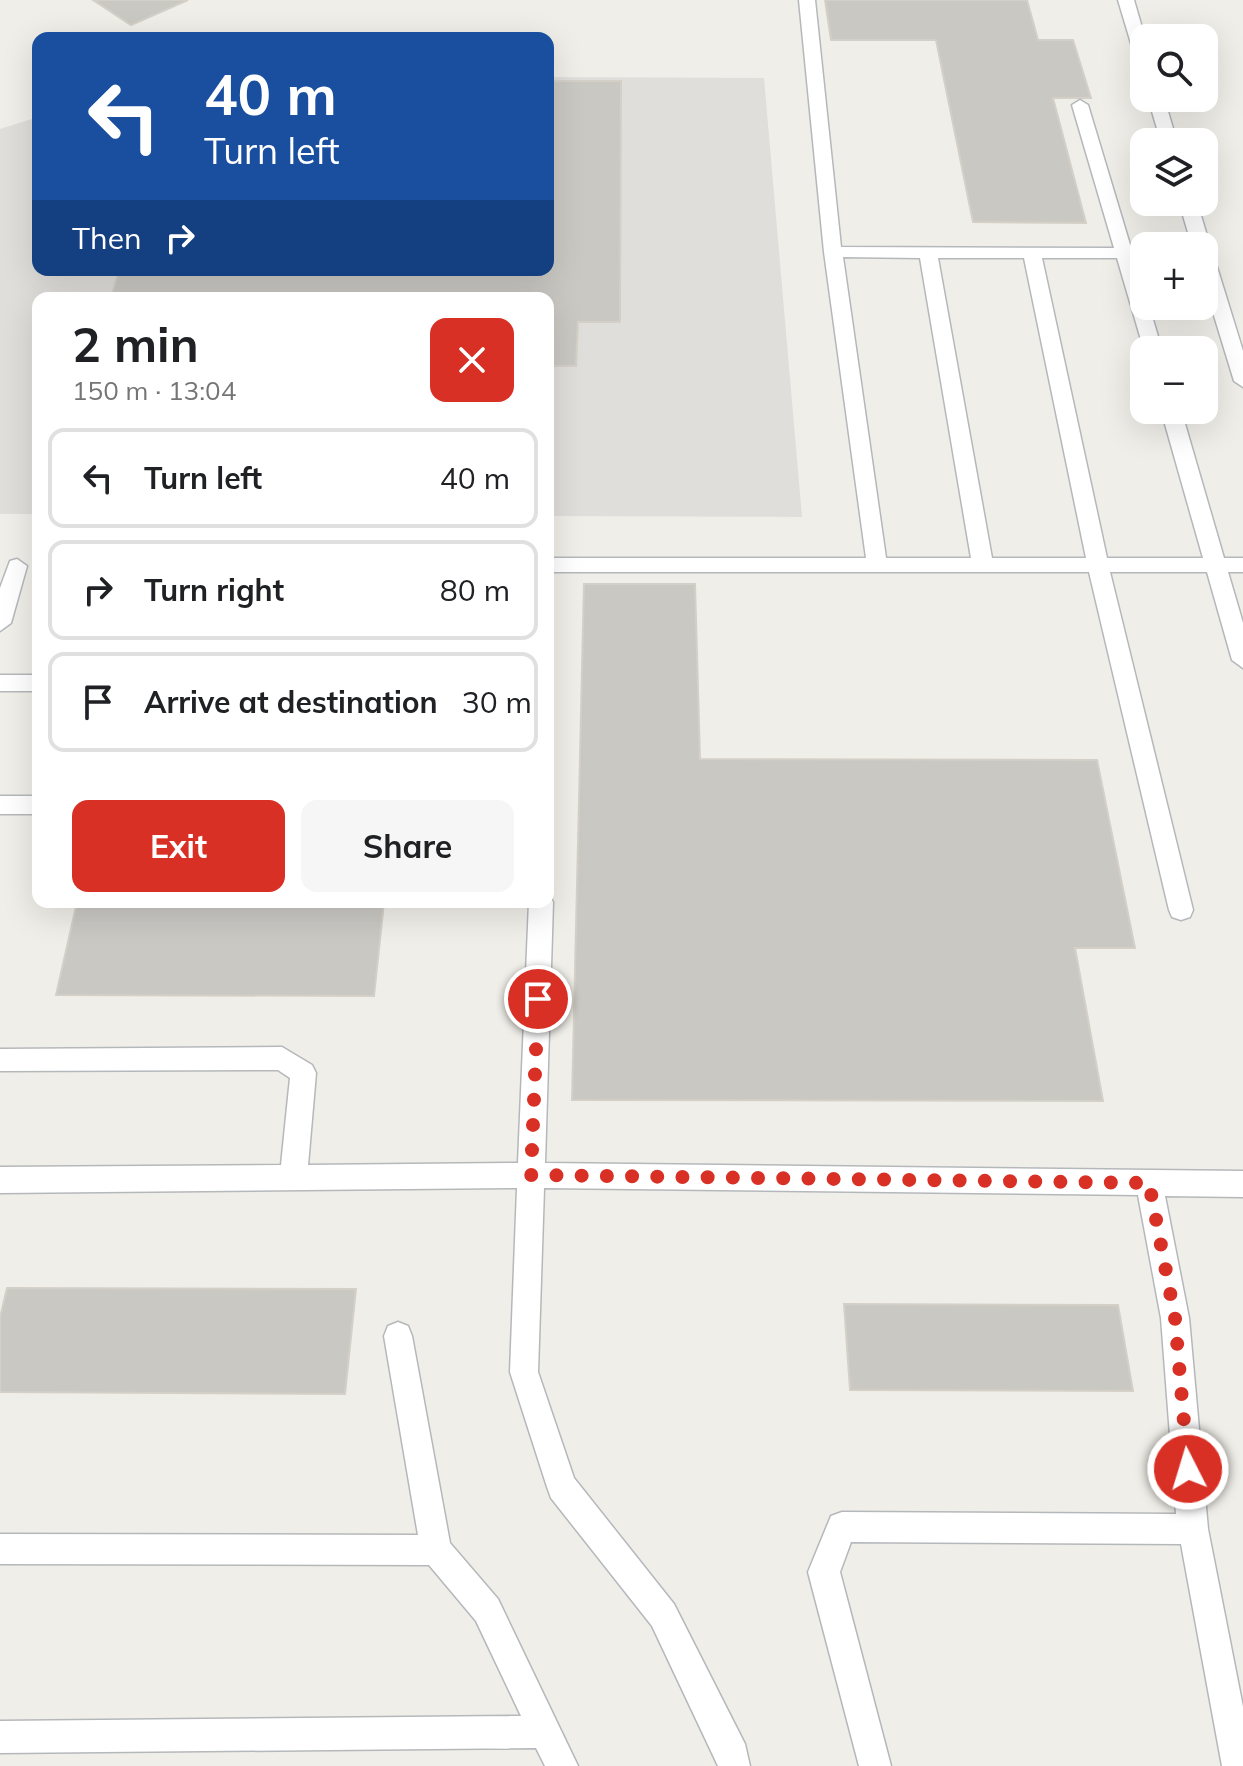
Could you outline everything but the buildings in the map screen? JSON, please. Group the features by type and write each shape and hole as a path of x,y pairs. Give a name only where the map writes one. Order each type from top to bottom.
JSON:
{"lane":[{"path":"807,0 833,252 877,565"},
{"path":"1126,0 1133,24"},
{"path":"1080,105 1149,336"},
{"path":"833,252 1130,252"},
{"path":"928,252 983,565"},
{"path":"1032,252 1098,565 1181,910"},
{"path":"1218,300 1243,381"},
{"path":"1175,424 1243,660"},
{"path":"554,565 1243,565"},
{"path":"0,623 18,566"},
{"path":"0,683 32,683"},
{"path":"0,805 32,805"},
{"path":"541,908 524,1372 562,1487 663,1615 733,1756 734,1766"},
{"path":"0,1060 282,1058 303,1073 293,1177"},
{"path":"0,1180 531,1175 1243,1184"},
{"path":"1149,1183 1175,1318 1193,1529 1238,1766"},
{"path":"398,1336 436,1550 487,1610 562,1766"},
{"path":"875,1766 824,1572 842,1527 1193,1529"},
{"path":"0,1549 436,1550"},
{"path":"0,1737 546,1732"}],"shaded area":[{"path":"554,77 764,78 802,517 554,516 554,292 32,292 32,514 0,514 0,129 32,119 32,276 554,276"}],"route":[{"path":"538,999 531,1175 1149,1183 1175,1318 1188,1469"}]}
